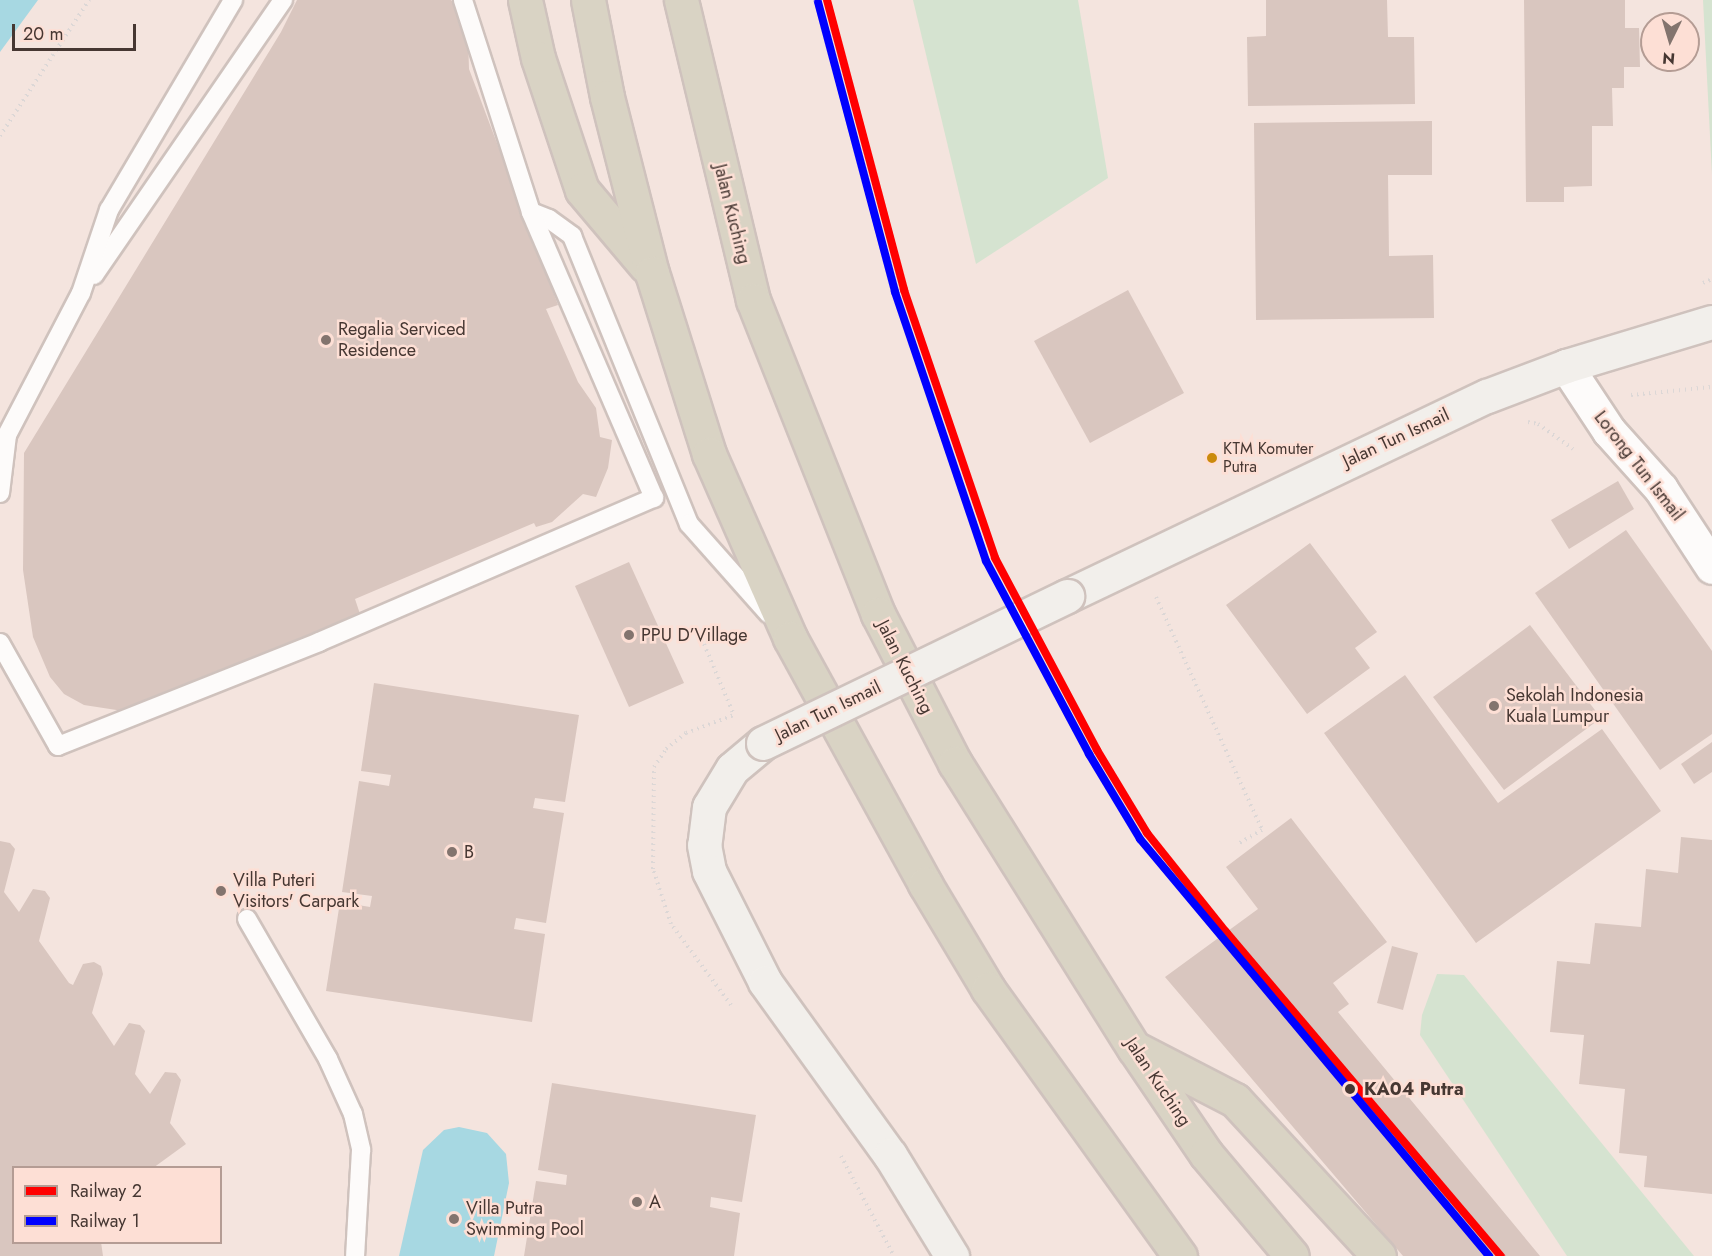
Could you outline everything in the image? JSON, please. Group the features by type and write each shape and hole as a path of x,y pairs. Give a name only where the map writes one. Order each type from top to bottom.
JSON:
{"highway":[{"path":"525,0 538,58 582,190 652,273"},
{"path":"588,0 607,97 652,273 709,454 790,638 925,884 988,989 1180,1256"},
{"name":"Jalan Kuching","path":"681,0 753,300 878,614 955,764 1134,1048 1206,1154 1292,1256"},
{"path":"1134,1048 1235,1100 1379,1256"}],"street":[{"name":"Jalan Tun Ismail","path":"952,1256 890,1155 765,982 709,871 704,845 709,807 732,769 763,742 1139,559 1444,415 1566,366 1712,322"},
{"name":"Lorong Tun Ismail","path":"1566,366 1609,431 1661,489 1712,567"}],"lane":[{"path":"81,293 109,210 233,0"},
{"path":"0,493 7,435 81,293 283,0"},
{"path":"0,643 58,746 319,642 654,498 531,212 463,0"},
{"path":"531,212 549,219 572,236 689,524 790,638"},
{"path":"247,919 328,1059 353,1113 361,1150 355,1256"}],"path":[{"path":"0,136 89,0"},
{"path":"1628,396 1712,387"},
{"path":"1139,559 1262,830 1238,844"},
{"path":"704,644 734,715"}],"green space":[{"path":"913,0 1078,0 1108,178 976,264"},
{"path":"1703,0 1712,0 1712,175"},
{"path":"1437,974 1464,975 1694,1256 1567,1256 1420,1035 1422,1015"}],"water":[{"path":"0,0 38,0 0,52"},
{"name":"Villa Putra Swimming Pool","path":"459,1127 487,1133 506,1154 509,1183 494,1256 399,1256 423,1150 444,1130"}],"building":[{"name":"Regalia Serviced Residence","path":"297,0 451,0 457,7 468,37 469,69 558,305 546,309 578,382 596,408 600,437 612,440 608,468 596,497 583,494 552,522 536,527 534,523 355,599 360,614 123,711 84,705 64,694 50,677 33,637 23,570 24,453 281,32"},
{"path":"1266,0 1387,0 1388,37 1414,37 1415,104 1248,106 1247,37 1266,36"},
{"path":"1524,0 1625,0 1625,28 1639,28 1640,67 1624,67 1624,88 1612,88 1613,126 1592,126 1592,186 1564,187 1564,202 1526,202"},
{"path":"1432,121 1432,175 1388,175 1389,256 1433,255 1434,318 1256,320 1254,123"},
{"path":"1128,290 1184,393 1090,443 1034,341"},
{"path":"1618,481 1634,509 1569,549 1551,520"},
{"path":"1626,530 1712,651 1712,734 1660,770 1535,593"},
{"path":"1310,543 1377,632 1355,648 1370,668 1307,714 1226,605"},
{"name":"PPU D’Village","path":"629,562 684,683 629,707 575,586"},
{"path":"1530,625 1601,718 1504,790 1433,697"},
{"path":"1405,675 1498,803 1602,729 1661,811 1476,943 1324,733"},
{"path":"374,683 579,715 565,802 535,798 533,808 564,813 546,923 516,918 514,929 545,934 532,1022 326,991 340,902 370,907 372,896 342,892 359,781 389,786 391,775 361,771"},
{"path":"1712,742 1712,772 1694,784 1681,764"},
{"name":"KA04 Putra","path":"1291,818 1387,942 1333,983 1349,1004 1338,1012 1540,1256 1403,1256 1165,977 1258,909 1226,867"},
{"path":"1681,837 1712,840 1712,1194 1644,1187 1647,1156 1619,1153 1625,1089 1579,1084 1584,1035 1550,1032 1557,961 1590,964 1595,923 1641,927 1646,869 1678,873"},
{"path":"0,841 10,843 15,849 4,892 19,912 33,889 45,891 50,898 39,941 69,983 73,985 83,964 94,962 101,966 103,974 92,1013 114,1046 129,1023 140,1025 145,1031 135,1074 150,1094 165,1072 176,1073 181,1080 170,1123 186,1144 156,1166 12,1166 12,1244 101,1244 103,1256 0,1256"},
{"path":"1392,946 1418,953 1403,1010 1377,1003"},
{"path":"552,1083 756,1115 742,1202 711,1197 710,1207 740,1213 734,1256 524,1256 536,1181 566,1185 567,1175 538,1170"}],"rail line":[{"name":"2","path":"827,0 904,290 995,558 1097,750 1147,833 1226,932 1501,1256"},
{"name":"1","path":"818,2 895,292 986,561 1089,754 1140,839 1489,1256"}],"place":[{"name":"Regalia Serviced Residence","path":"326,340"},
{"name":"KTM Komuter Putra","path":"1212,458"},
{"name":"PPU D’Village","path":"629,635"},
{"name":"Sekolah Indonesia Kuala Lumpur","path":"1494,706"},
{"name":"B","path":"452,852"},
{"name":"Villa Puteri Visitors' Carpark","path":"221,891"},
{"name":"KA04 Putra","path":"1350,1089"},
{"name":"A","path":"637,1202"},
{"name":"Villa Putra Swimming Pool","path":"454,1219"}]}
